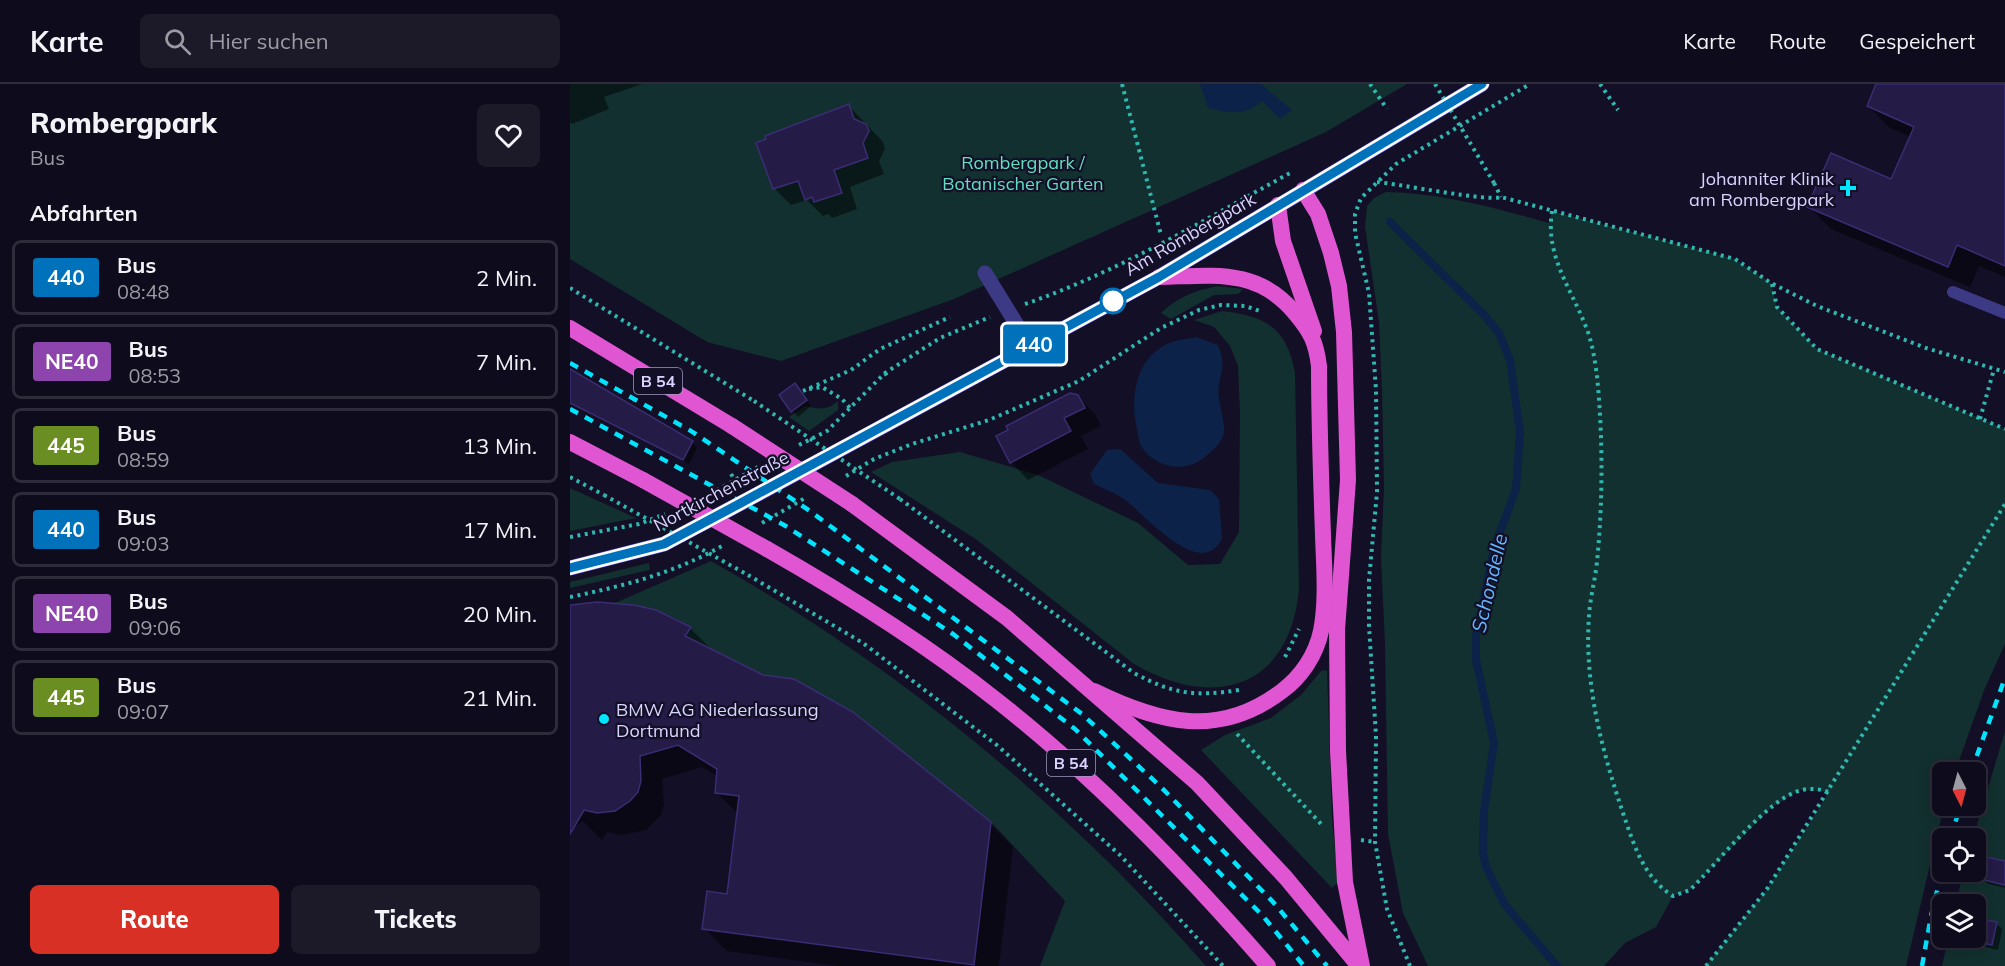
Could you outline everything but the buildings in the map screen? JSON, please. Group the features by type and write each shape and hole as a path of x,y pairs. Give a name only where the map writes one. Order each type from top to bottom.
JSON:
{"highway":[{"path":"1303,190 1318,214 1331,252 1339,286 1344,332 1348,480 1337,630 1342,838 1349,912 1360,966"},
{"path":"1094,691 1128,708 1167,719 1186,722 1225,719 1247,713 1291,684 1315,650 1322,630 1323,563 1319,366 1316,342 1306,305 1283,240 1278,205"},
{"path":"1159,277 1227,275 1264,285 1283,297 1316,342"},
{"name":"B 54","path":"570,328 732,426 852,504 1007,618 1094,691 1197,783 1286,878 1360,966"},
{"name":"B 54","path":"570,442 643,480 844,593 893,625 995,699 1090,779 1133,820 1202,890 1268,966"}],"main road":[{"name":"Am Rombergpark","path":"881,427 1159,277 1482,84"},
{"name":"Nortkirchenstraße","path":"570,568 664,544 881,427"}],"street":[{"path":"986,273 1030,346"}],"lane":[{"path":"1953,292 2005,313"}],"path":[{"path":"1122,84 1161,235"},
{"path":"1370,84 1388,109"},
{"path":"1435,84 1501,197"},
{"path":"1428,95 1447,84"},
{"path":"1410,966 1387,909 1375,842 1376,736 1369,626 1369,580 1377,492 1376,390 1369,293 1354,232 1355,214 1361,198 1396,164 1530,84"},
{"path":"1600,84 1618,110"},
{"path":"796,447 826,431 851,409 885,373 940,338 1044,298 1107,269 1197,225 1295,170"},
{"path":"1376,182 1439,189 1489,199 1501,197 1552,212 1656,236 1735,259 1771,284 1817,306 1926,348 2005,372"},
{"path":"1552,212 1550,234 1559,272 1587,328 1596,373 1601,421 1600,520 1589,617 1595,711 1609,771 1632,843 1656,885 1673,896 1690,890 1772,807 1800,790 1817,788 1829,792"},
{"path":"1771,284 1777,307 1817,349 2005,429"},
{"path":"570,288 754,401 900,499 1134,673 1158,686 1206,695 1241,690"},
{"path":"844,477 874,459 912,444 952,433 1079,381 1137,342 1199,310 1221,305 1245,306 1264,314"},
{"path":"851,409 842,399 822,387 802,391 851,370 880,350 950,317"},
{"path":"1980,418 1994,369"},
{"path":"885,373 889,379"},
{"path":"701,498 765,464"},
{"path":"731,474 735,480"},
{"path":"570,477 748,575 863,643 998,746 1120,855 1222,966"},
{"path":"753,528 814,494"},
{"path":"1706,966 1756,906 1829,792 2005,504"},
{"path":"570,537 639,524 675,510"},
{"path":"570,597 651,578 692,562 723,545"},
{"path":"1280,664 1298,630 1300,620"},
{"path":"1206,695 1225,719 1323,826 1342,838 1375,842"}],"green space":[{"name":"Rombergpark / Botanischer Garten","path":"570,84 1407,84 1326,132 954,299 781,361 707,342 570,259"},
{"path":"1386,192 1428,195 1489,207 1549,223 1552,211 1735,259 1771,283 1777,307 1817,349 2005,429 2005,644 1985,688 1959,762 1932,762 1932,816 1942,816 1939,828 1932,828 1932,857 1906,966 1705,966 1767,889 1829,792 1800,790 1772,807 1690,890 1673,896 1656,927 1625,943 1604,966 1428,966 1403,913 1388,834 1381,557 1384,488 1382,391 1379,322 1365,227 1367,206 1374,198"},
{"path":"1217,286 1243,289 1238,294 1214,295 1171,319 1161,313 1187,295"},
{"path":"1222,311 1251,316 1272,327 1286,345 1295,373 1299,589 1293,623 1281,649 1264,669 1244,681 1219,687 1193,686 1164,678 1134,664 977,540 871,472 892,462 960,452 1038,475 1138,523 1188,565 1220,564 1239,532 1238,366 1230,346 1214,327 1194,320"},
{"path":"838,401 838,410 809,431 789,417 805,406 822,408"},
{"path":"570,488 636,518 570,531"},
{"path":"711,561 780,602 847,646 976,742 1095,850 1206,966 1040,966 1065,901 991,822 853,712 794,679 763,675 685,636 691,627 673,617 645,608 615,603"},
{"path":"649,563 650,570 570,588 570,582"},
{"path":"1327,670 1332,819 1338,882 1332,888 1201,750 1225,735 1271,718 1301,695 1321,671"},
{"path":"2005,731 2005,966 1942,966 1946,948 1986,948 1986,894 1958,894 1961,882 1986,882 1986,828 1976,828 1980,816 1986,816 1986,795"}],"water":[{"path":"1200,84 1261,84 1292,110 1280,119 1262,101 1250,109 1237,112 1208,108"},
{"path":"1196,337 1218,345 1221,354 1219,398 1224,425 1223,437 1205,457 1189,466 1162,464 1147,453 1140,444 1134,405 1137,381 1141,370 1155,352 1169,343"},
{"path":"1120,449 1158,483 1210,490 1219,499 1222,538 1213,550 1201,553 1187,549 1173,541 1124,499 1094,484 1090,474 1107,450"}],"waterway":[{"name":"Schondelle","path":"1390,222 1485,316 1499,333 1510,360 1520,432 1516,489 1494,548 1476,636 1476,660 1494,743 1484,811 1483,853 1486,867 1505,905 1557,966"}],"railway":[{"path":"570,363 691,431 810,511 1082,714 1161,787 1273,902 1327,966"},
{"path":"570,409 784,525 953,634 1075,729 1262,915 1304,966"},
{"path":"1975,762 2005,678"},
{"path":"1954,828 1957,816"},
{"path":"1922,966 1939,882"}],"bus line":[{"name":"440","path":"570,568 664,544 1159,277 1482,84"}],"place":[{"name":"Johanniter Klinik am Rombergpark","path":"1848,188"},
{"name":"BMW AG Niederlassung Dortmund","path":"604,719"}]}
